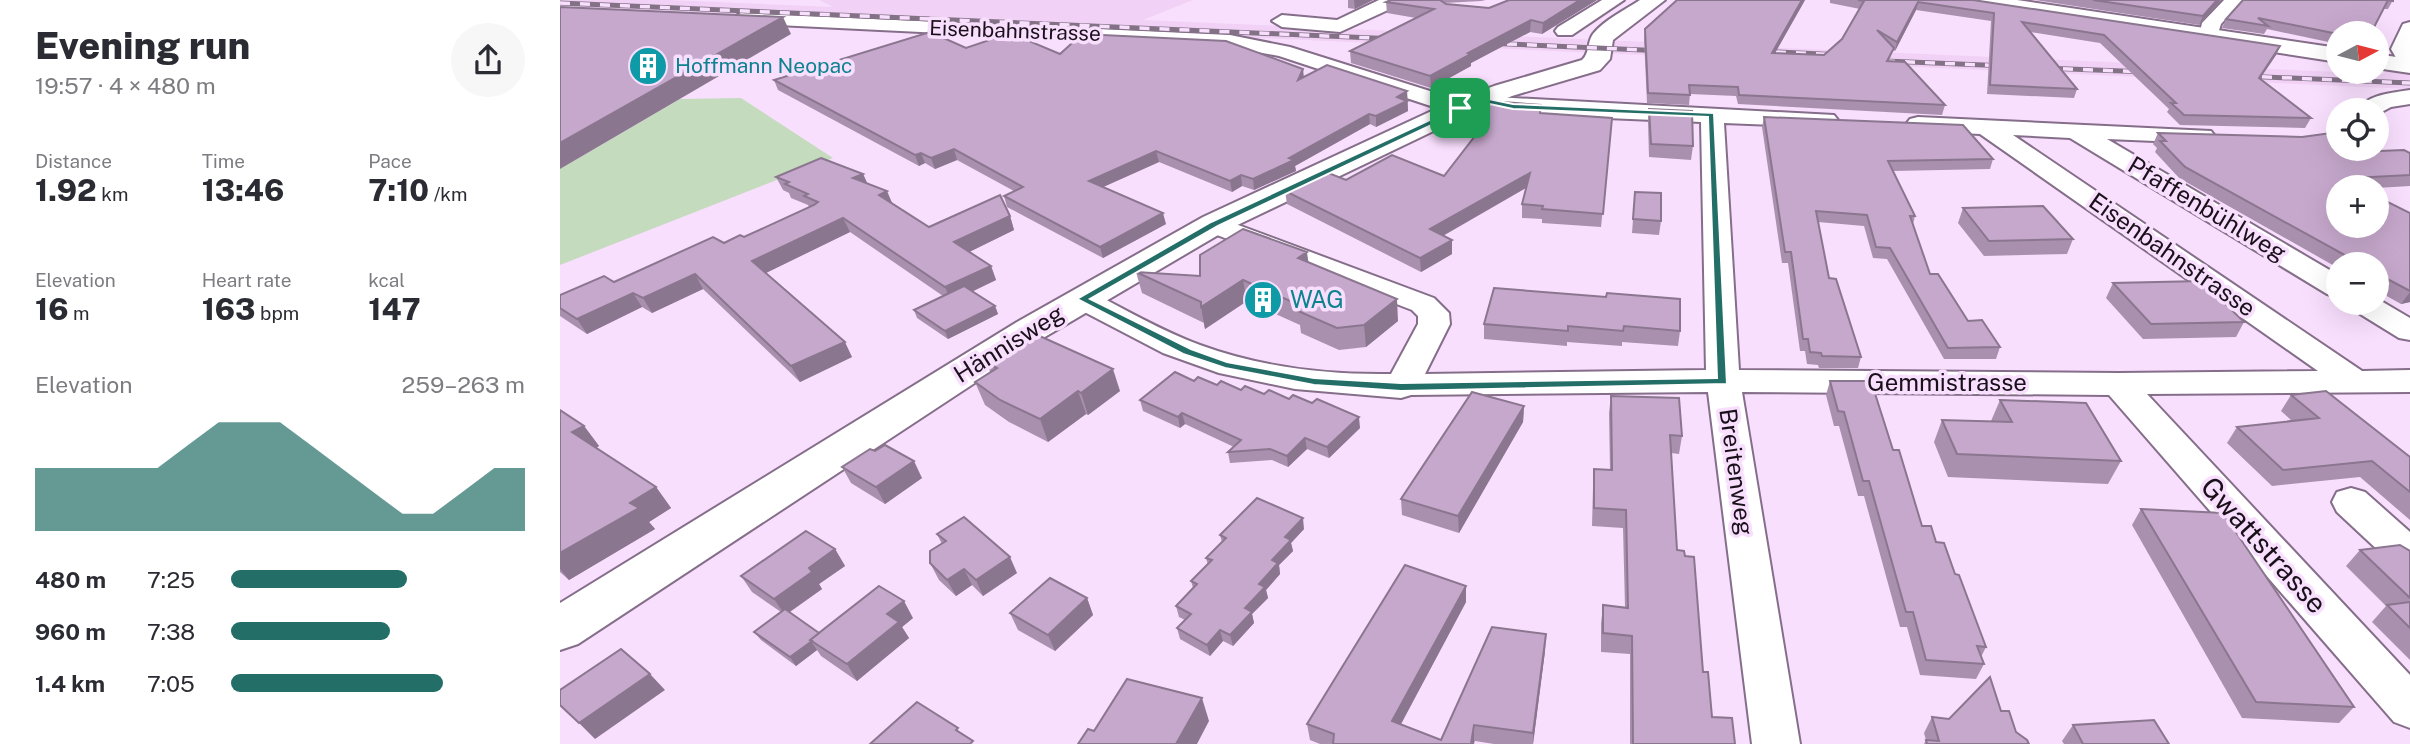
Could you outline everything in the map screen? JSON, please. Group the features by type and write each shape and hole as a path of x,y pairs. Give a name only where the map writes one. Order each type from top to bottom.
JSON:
{"street":[{"path":"1282,21 1340,26 1394,0"},
{"path":"1565,32 1615,0"},
{"name":"Hännisweg","path":"560,629 1082,299 1214,224 1469,104 1595,62 1605,35 1654,0"},
{"path":"1974,0 2326,53"},
{"path":"2209,36 2212,23 2234,0"},
{"name":"Eisenbahnstrasse","path":"717,18 1230,41 1283,51 1469,104 1843,121"},
{"path":"2410,28 2400,49 2410,66"},
{"path":"2389,63 2410,66"},
{"path":"2389,100 2410,97"},
{"name":"Breitenweg","path":"1712,114 1723,381 1776,744"},
{"path":"1894,123 2220,136"},
{"name":"Eisenbahnstrasse","path":"1987,128 2357,383"},
{"name":"Pfaffenbühlweg","path":"2076,131 2326,281"},
{"path":"1214,224 1423,304 1434,313 1434,324 1401,387"},
{"name":"Gemmistrasse","path":"1082,299 1154,338 1225,365 1314,382 1401,387 1723,381 2118,384 2410,381"},
{"path":"2383,315 2410,331"},
{"name":"Gwattstrasse","path":"2118,384 2410,707"},
{"path":"2351,502 2410,556"}],"shaded area":[{"path":"560,0 670,0 833,7 819,0 1193,0 1143,20 2326,72 2326,84 2389,84 2389,70 2410,66 2410,89 560,7"}],"green space":[{"path":"741,98 833,158 560,265 560,169 680,99"}],"building":[{"path":"1440,0 1446,4 1489,8 1509,0 1580,0 1543,23 1531,20 1430,76 1350,51 1434,9 1386,2"},
{"path":"1677,0 1802,0 1772,53 1824,55 1842,39 1864,1 1858,0 1973,0 2280,46 2259,78 2311,118 2184,115 2171,103 2176,103 2104,35 2022,22 2077,89 1990,85 1994,13 1918,2 1897,42 1877,30 1894,48 1887,61 1905,62 1945,105 1739,95 1738,87 1689,85 1690,95 1648,93 1645,29"},
{"path":"2093,0 2217,0 2203,16"},
{"path":"2243,0 2388,0 2377,21 2326,21 2326,32 2258,18 2268,26 2226,19"},
{"name":"Hoffmann Neopac","path":"560,7 783,17 560,143"},
{"path":"930,32 966,48 1010,33 1060,54 1082,34 1226,41 1303,69 1298,80 1327,65 1407,91 1397,97 1407,101 1376,116 1369,114 1289,158 1294,160 1253,179 1241,175 1230,181 1156,151 1089,181 1163,213 1100,247 1004,196 1023,187 954,149 931,158 921,153 915,155 774,80"},
{"path":"1489,101 1541,105 1540,113 1612,118 1603,214 1542,209 1543,206 1522,204 1530,173 1430,229 1452,240 1420,258 1285,191 1326,172 1346,180 1392,155 1444,176 1482,127 1485,128"},
{"path":"1649,109 1692,111 1693,146 1651,144"},
{"path":"1764,117 1963,125 1993,159 1888,161 1915,216 1910,216 1930,274 1938,274 1968,321 1982,320 2000,347 1948,348 1890,248 1876,247 1867,215 1816,211 1829,278 1836,279 1861,357 1822,356 1821,353 1810,352 1808,339 1803,339 1791,252 1785,252"},
{"path":"2158,133 2302,137 2326,134 2326,161 2389,161 2389,151 2404,150 2410,153 2410,175 2326,175 2326,238 2389,238 2389,202 2410,213 2410,291 2389,280 2389,252 2339,252 2185,167 2160,141 2166,141"},
{"path":"821,158 863,174 853,178 887,191 879,195 929,227 1000,195 1010,216 954,242 991,266 945,287 843,218 752,261 845,342 791,366 695,274 643,298 633,293 577,319 560,308 560,295 604,276 614,282 713,237 724,243 740,235 744,237 814,205 818,202 804,196 808,194 776,177"},
{"path":"1635,192 1661,193 1661,221 1633,219"},
{"path":"2043,206 2073,239 1989,241 1963,208"},
{"path":"1243,229 1307,252 1298,258 1397,299 1364,325 1337,328 1298,311 1297,304 1243,280 1201,307 1201,302 1136,272 1200,276 1200,255"},
{"path":"2202,281 2244,322 2151,324 2113,283"},
{"path":"964,286 995,306 945,331 914,310"},
{"path":"1494,288 1606,297 1607,293 1680,299 1680,331 1624,326 1623,331 1568,326 1568,331 1484,324"},
{"path":"1033,333 1113,369 1040,419 1000,400 975,382 997,368 987,363"},
{"path":"1175,372 1194,381 1198,377 1217,385 1221,381 1241,390 1245,386 1264,394 1269,390 1289,399 1293,395 1312,403 1317,399 1359,417 1327,447 1305,438 1287,456 1270,449 1228,452 1241,440 1182,413 1178,417 1140,400"},
{"path":"1830,381 1871,381 1893,450 1899,450 1922,526 1931,526 1936,542 1944,543 1955,574 1959,575 1986,647 1977,646 1984,664 1926,660 1913,612 1906,612 1869,481 1863,481 1844,412 1838,411"},
{"path":"2326,391 2410,457 2410,492 2372,461 2283,470 2237,427 2319,418 2291,395"},
{"path":"1472,392 1524,406 1458,516 1401,499"},
{"path":"1611,396 1679,398 1682,436 1670,435 1677,550 1684,551 1685,556 1694,557 1703,672 1708,672 1712,717 1732,718 1735,744 1633,744 1632,636 1603,633 1603,605 1628,608 1626,510 1594,508 1594,469 1612,470"},
{"path":"2000,400 2086,403 2121,461 1957,454 1942,420 2012,422"},
{"path":"560,410 584,426 572,432 656,487 630,503 639,508 560,553"},
{"path":"885,445 914,461 876,487 842,467 870,449 875,451"},
{"path":"1257,498 1303,518 1285,537 1291,540 1272,560 1278,563 1259,584 1265,587 1245,608 1252,612 1230,635 1220,630 1207,645 1177,628 1191,614 1176,606 1197,584 1191,581 1212,560 1206,558 1226,538 1220,535"},
{"path":"2141,509 2223,513 2354,707 2256,702"},
{"path":"964,517 1010,557 976,580 964,569 947,580 930,563 930,551 946,541 937,534"},
{"path":"806,531 835,549 809,568 812,572 774,599 741,576"},
{"path":"2400,545 2410,551 2410,598 2360,550"},
{"path":"1405,565 1466,586 1392,721 1441,740 1492,627 1546,634 1533,733 1474,725 1471,744 1333,744 1334,734 1307,724"},
{"path":"1050,578 1087,598 1048,635 1010,613"},
{"path":"879,586 904,601 887,614 899,622 847,664 810,640"},
{"path":"2410,602 2410,628 2387,605"},
{"path":"785,609 819,633 790,657 754,632"},
{"path":"621,649 650,674 579,723 560,705 560,690"},
{"path":"1990,677 2001,711 2009,711 2016,732 2029,744 1927,744 1926,740 1939,741 1932,717 1949,719"},
{"path":"1127,679 1202,698 1176,744 1078,744 1088,729 1094,731"},
{"path":"917,702 973,741 970,744 870,744"},
{"path":"2154,720 2169,744 2083,744 2073,725"}],"railway":[{"path":"560,3 1396,39"},
{"path":"1487,43 1665,51"},
{"path":"1756,51 1843,55"},
{"path":"1885,61 2008,66"},
{"path":"2043,68 2148,72"},
{"path":"2242,76 2410,83"}],"place":[{"name":"Hoffmann Neopac","path":"648,66"},
{"name":"WAG","path":"1263,300"}],"route":[{"path":"1479,100 1513,107 1712,114 1723,381 1401,387 1314,382 1225,365 1187,352 1154,338 1082,299 1214,224 1460,108 1479,100"}]}
